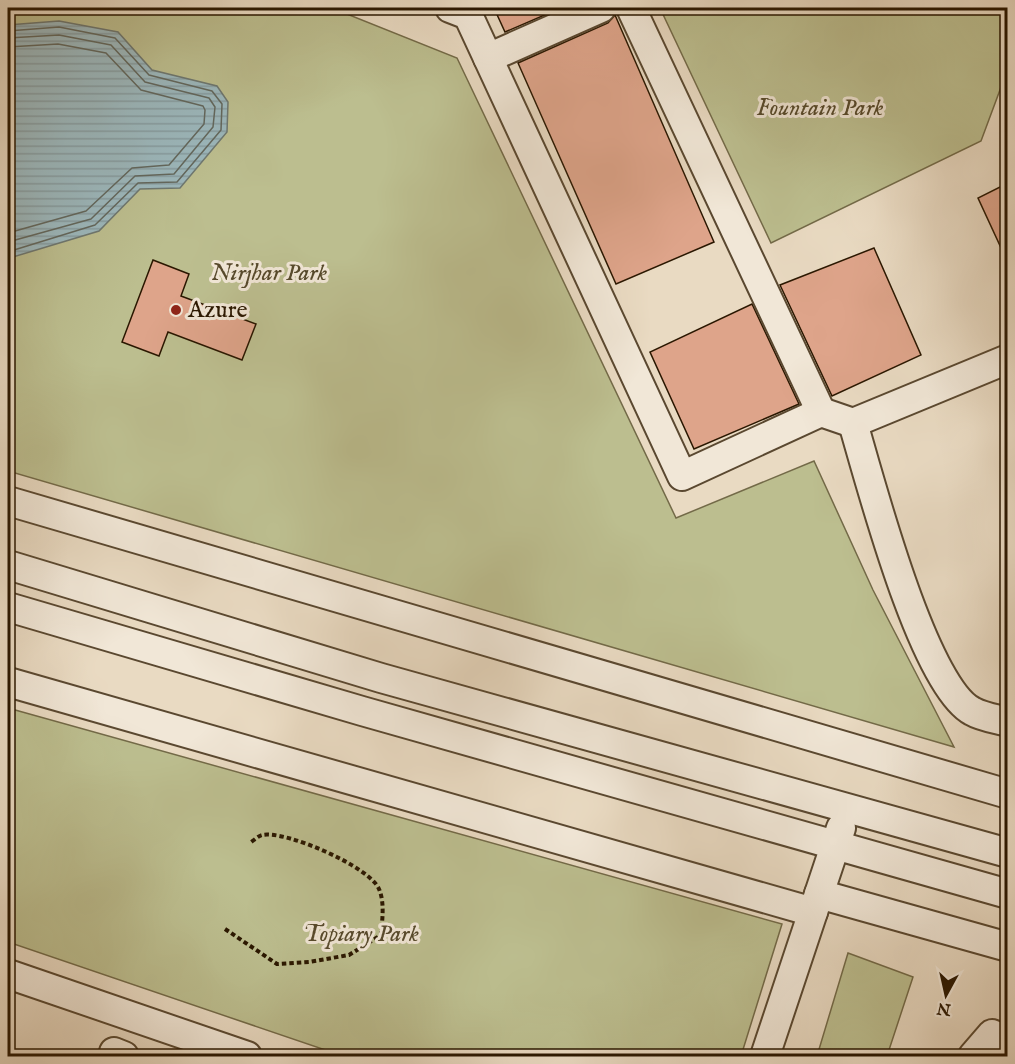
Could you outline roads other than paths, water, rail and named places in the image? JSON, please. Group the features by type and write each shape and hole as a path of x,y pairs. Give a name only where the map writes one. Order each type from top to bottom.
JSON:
{"street":[{"path":"450,8 468,15 682,476 821,412 853,423 1008,359"},
{"path":"488,58 602,8"},
{"path":"631,8 821,412"},
{"path":"853,423 912,613 947,686 972,711 1008,722"},
{"path":"8,501 1008,794"},
{"path":"8,565 381,678 1008,853"},
{"path":"8,607 351,708 1008,894"},
{"path":"8,682 816,903 1008,947"},
{"path":"765,1056 848,808"},
{"path":"8,974 247,1056"},
{"path":"973,1056 992,1034 1008,1041"}],"water":[{"path":"59,21 118,32 152,70 217,86 228,102 227,132 180,188 140,189 99,231 13,257 8,255 8,25"}],"place":[{"name":"Azure","path":"176,310"}],"park label":[{"name":"Fountain Park","path":"820,108"},
{"name":"Nirjhar Park","path":"269,273"},
{"name":"Topiary Park","path":"361,934"}]}
